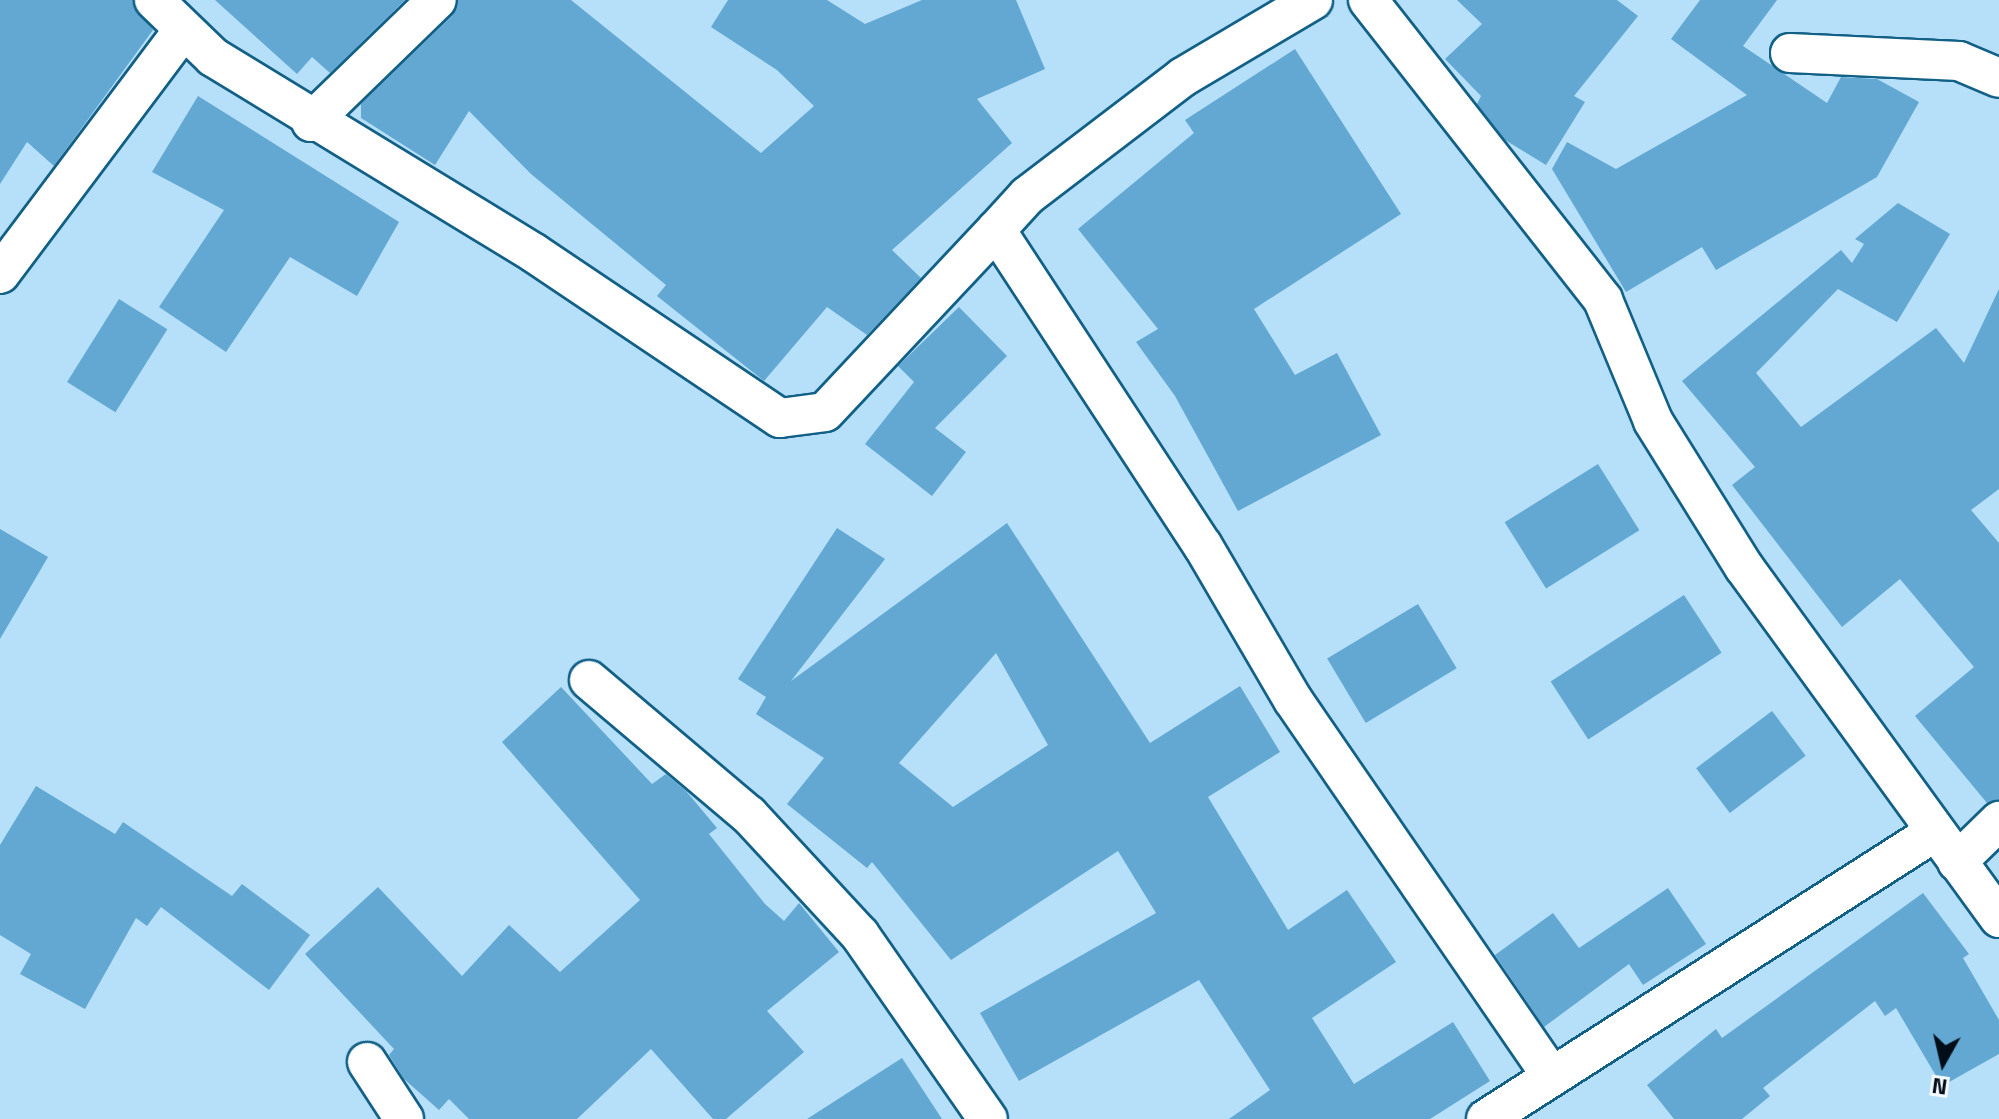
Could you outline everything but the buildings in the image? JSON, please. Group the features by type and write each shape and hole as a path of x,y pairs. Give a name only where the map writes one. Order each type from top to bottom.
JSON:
{"street":[{"path":"154,0 182,32 311,122 534,253 780,418 825,412 1027,196 1183,77 1313,0"},
{"path":"311,122 437,0"},
{"path":"1368,0 1603,300 1653,421 1744,567 1999,918"},
{"path":"0,274 182,32"},
{"path":"1790,53 1959,61 1999,78"},
{"path":"996,230 1203,546 1293,700 1549,1073"},
{"path":"589,680 749,815 850,924 988,1119"},
{"path":"1957,862 1999,821"},
{"path":"1486,1119 1549,1073 1773,941 1935,832"},
{"path":"367,1062 404,1119"}]}
